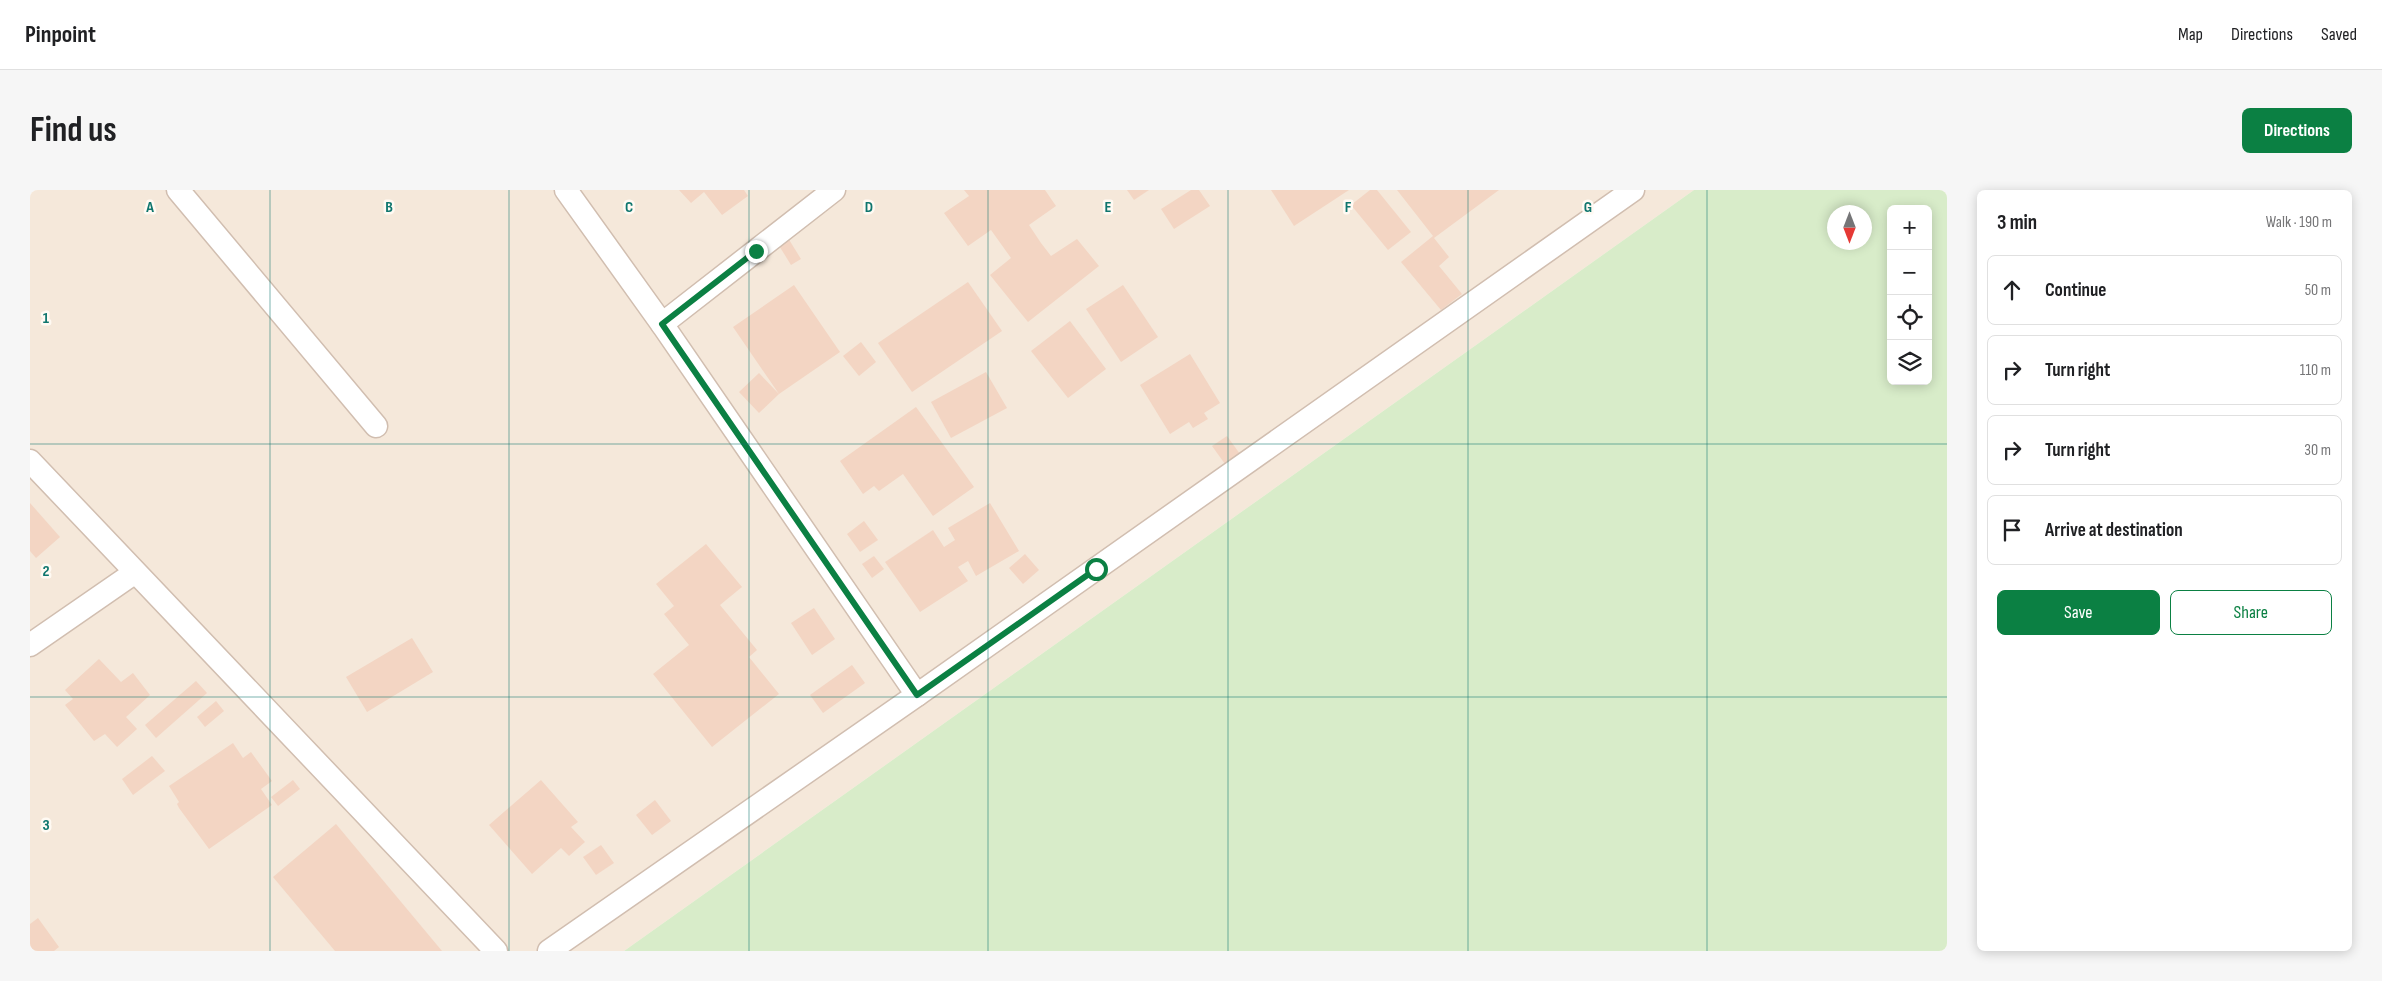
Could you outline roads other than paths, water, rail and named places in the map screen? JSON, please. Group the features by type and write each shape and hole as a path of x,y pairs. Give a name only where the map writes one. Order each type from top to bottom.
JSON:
{"street":[{"path":"178,190 376,426"},
{"path":"566,190 662,324 917,695"},
{"path":"662,324 834,190"},
{"path":"549,951 917,695 1633,190"},
{"path":"30,461 134,573 496,951"},
{"path":"30,645 134,573"}]}
